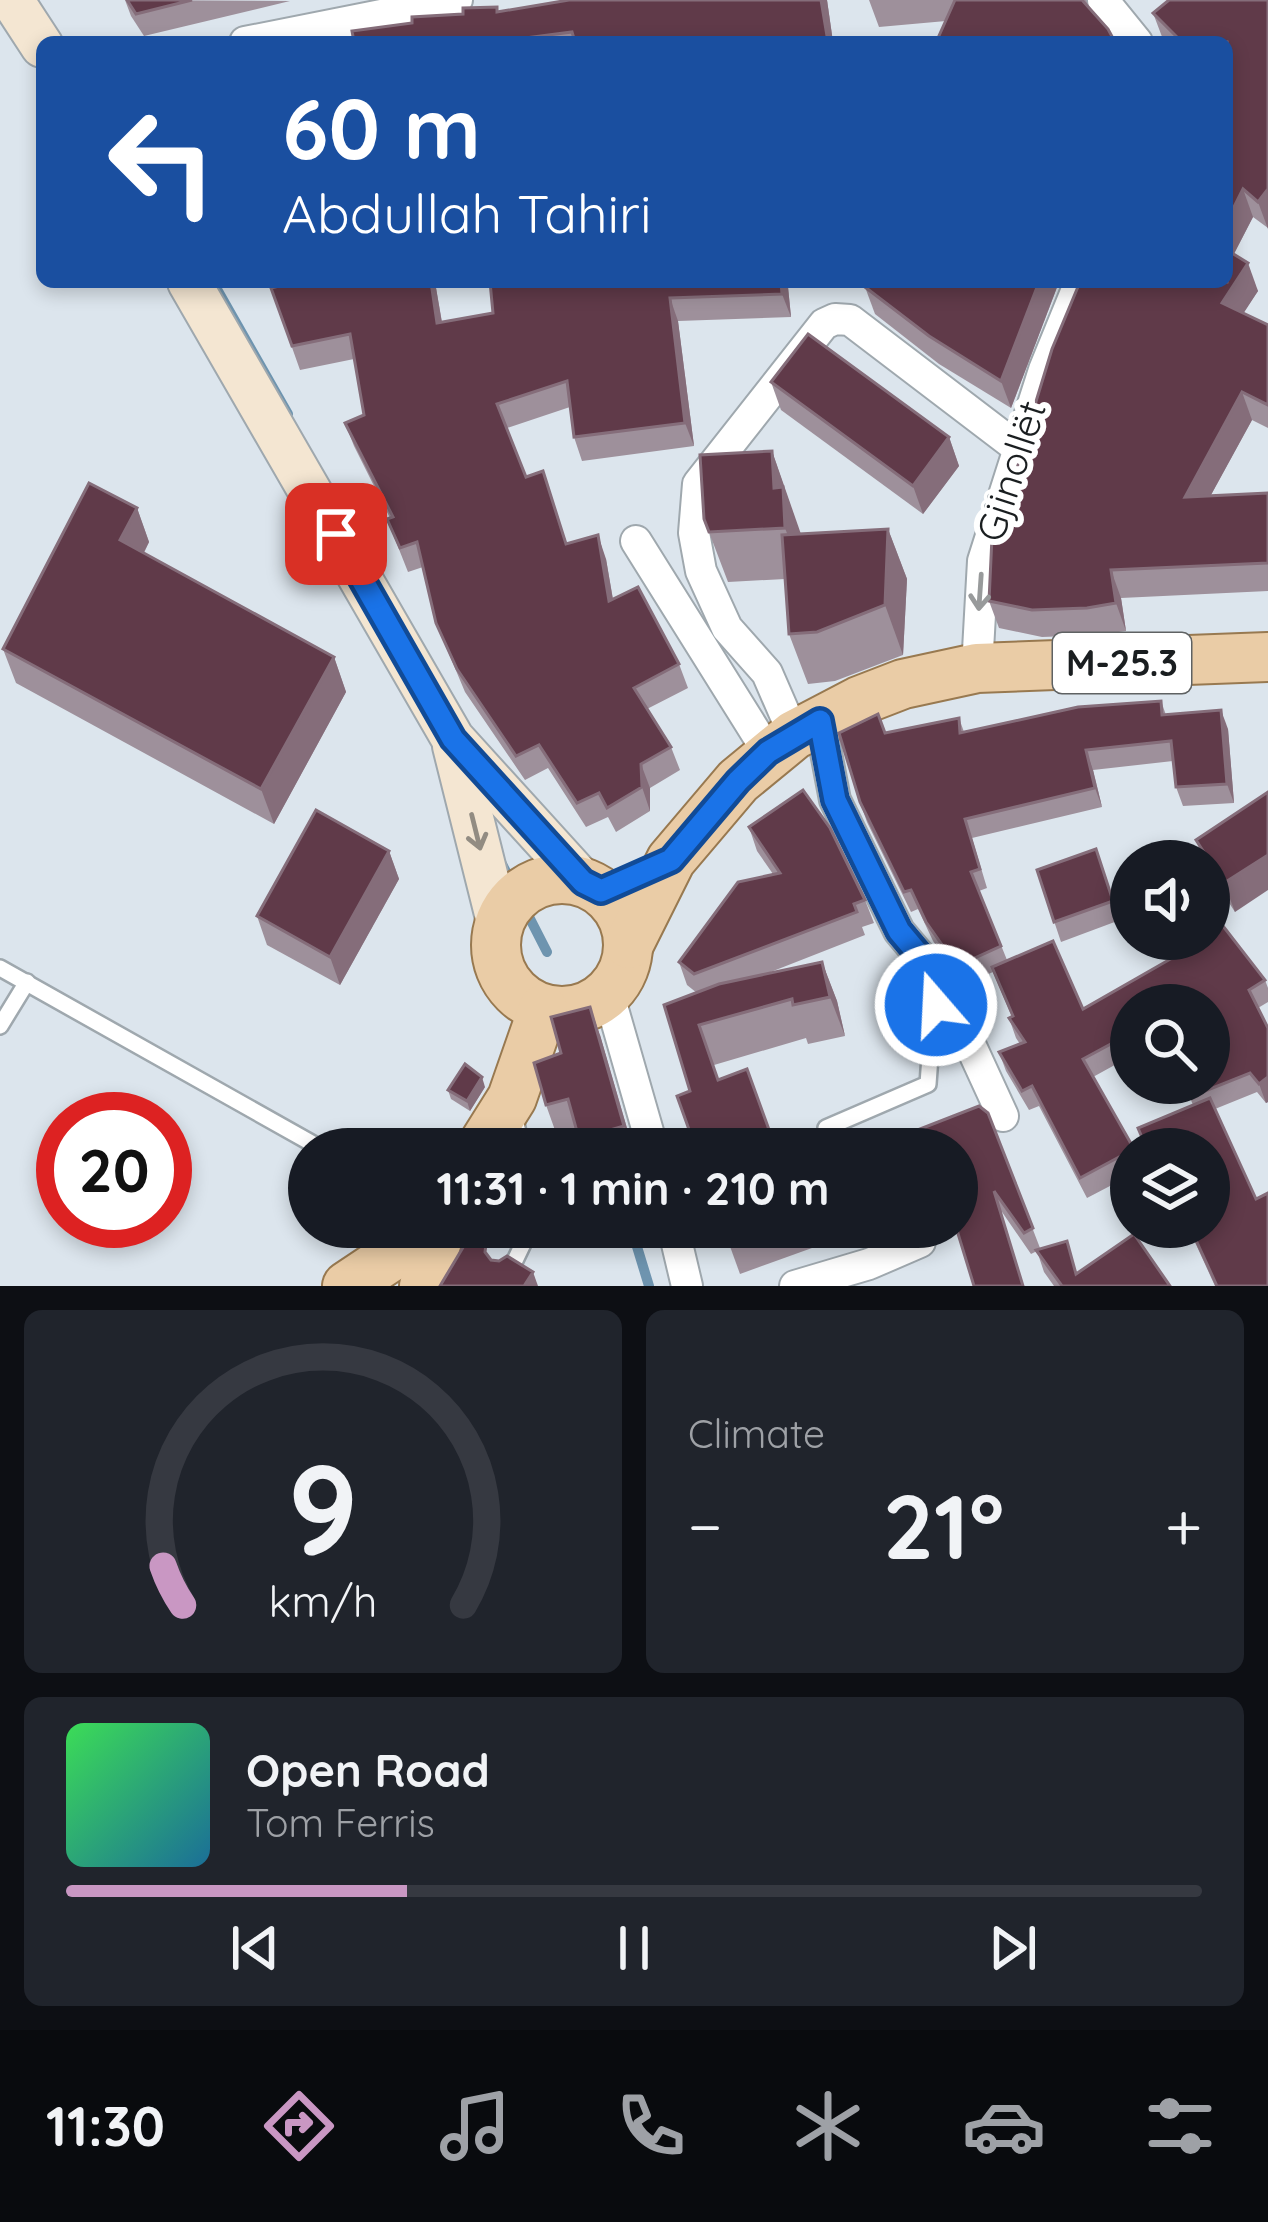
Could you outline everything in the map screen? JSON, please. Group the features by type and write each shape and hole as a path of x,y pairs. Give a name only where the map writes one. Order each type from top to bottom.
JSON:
{"main road":[{"path":"12,0 36,37"},
{"path":"201,288 453,739 592,887 616,906 629,944"},
{"name":"M-25.3","path":"608,992 625,965 629,944 671,860 738,781 794,736 903,684 977,668 1268,656"},
{"path":"453,739 499,926 495,944 499,967 524,999 543,1010 582,1007 608,992"},
{"name":"M-25.3","path":"499,926 507,907 541,882 592,887 671,860"},
{"path":"493,1128 512,1098 543,1010"},
{"path":"347,1286 402,1248"},
{"path":"424,1286 435,1248"}],"street":[{"path":"270,36 412,3 457,0"},
{"path":"1103,0 1132,36"},
{"name":"Gjinollët","path":"977,668 983,561 1018,448 1078,288"},
{"path":"794,736 766,673 727,628 701,571 694,533 698,484 726,445 824,324 835,319 850,320 1018,448"},
{"path":"636,541 794,736 835,800 899,931 941,981 1003,1116"},
{"path":"608,992 647,1128"},
{"path":"679,1248 687,1286"},
{"path":"795,1286 906,1248"}],"lane":[{"path":"0,968 288,1130"},
{"path":"826,1128 928,1084 941,981"},
{"path":"0,1026 27,982"},
{"path":"512,1098 517,1128"},
{"path":"507,1278 521,1248"}],"building":[{"path":"127,0 192,0 136,14"},
{"path":"569,0 821,0 827,36 573,36 572,32 353,36 352,31 412,23 412,17 463,14 463,8 497,7 497,12"},
{"path":"955,0 1082,0 1112,36 939,36"},
{"path":"1169,0 1268,0 1268,189 1258,202 1243,189 1233,209 1233,36 1176,36 1153,13"},
{"path":"1233,254 1248,263 1233,286"},
{"path":"271,288 432,288 437,323 493,313 491,288 782,288 782,294 670,298 685,423 574,437 567,381 497,404 526,477 543,471 566,544 598,535 609,601 638,587 679,664 634,688 671,747 641,764 642,787 607,808 599,793 577,803 539,745 516,756 457,669 436,623 417,542 400,548 387,519 393,517 345,423 364,415 350,334 292,346"},
{"path":"866,288 1037,288 1001,381 929,336"},
{"path":"1077,288 1232,288 1222,303 1268,325 1268,405 1242,392 1185,497 1268,493 1268,563 1111,570 1116,603 1087,608 1032,610 989,601 992,537 1038,410 1034,408"},
{"path":"808,334 949,437 913,486 771,382"},
{"path":"772,451 774,488 783,487 785,528 709,532 700,455"},
{"path":"89,483 137,508 120,540 334,657 261,789 3,649"},
{"path":"888,529 885,605 817,632 789,634 782,535"},
{"path":"1161,701 1162,715 1221,710 1227,784 1176,787 1171,741 1086,750 1095,788 965,819 980,869 971,872 1001,946 957,966 926,922 911,890 904,892 860,802 839,733 878,714 885,733 959,718 960,733 1078,707"},
{"path":"803,790 830,828 865,900 854,904 857,912 694,974 679,962 738,882 780,873 749,827"},
{"path":"1268,792 1268,855 1230,879 1230,840 1196,840"},
{"path":"316,810 389,851 330,957 257,916"},
{"path":"1096,849 1110,902 1054,922 1037,870"},
{"path":"1230,935 1265,980 1249,990 1268,1028 1268,1077 1259,1084 1250,1073 1230,1081 1230,984 1127,984 1169,960 1230,960"},
{"path":"1053,941 1083,1009 1110,994 1110,1044 1083,1059 1122,1128 1110,1128 1110,1162 1080,1178 1032,1086 1022,1091 999,1052 1025,1042 1009,1018 1013,1016 992,967"},
{"path":"822,962 830,997 793,1005 792,999 699,1025 718,1080 747,1069 768,1128 688,1128 677,1096 690,1091 664,1005 719,984"},
{"path":"590,1007 624,1126 576,1128 568,1099 546,1105 534,1063 561,1053 551,1017"},
{"path":"465,1064 482,1077 467,1101 448,1090"},
{"path":"1196,1104 1213,1104 1224,1128 1138,1128"},
{"path":"979,1106 988,1113 1033,1228 1024,1233 994,1191 1023,1286 974,1286 962,1248 978,1248 978,1128 923,1128"},
{"path":"1230,1142 1256,1199 1268,1193 1268,1286 1217,1286 1200,1248 1230,1248"},
{"path":"1067,1241 1076,1274 1114,1248 1144,1248 1170,1286 1062,1286 1036,1250"},
{"path":"463,1248 486,1248 491,1260 507,1256 533,1272 524,1286 440,1286"}],"waterway":[{"path":"216,288 288,414"},
{"path":"502,864 547,952"},
{"path":"637,1248 649,1286"}],"route":[{"path":"336,534 453,739 583,882 601,891 671,860 768,752 820,721 835,800 899,931 941,981 936,1005"}]}
